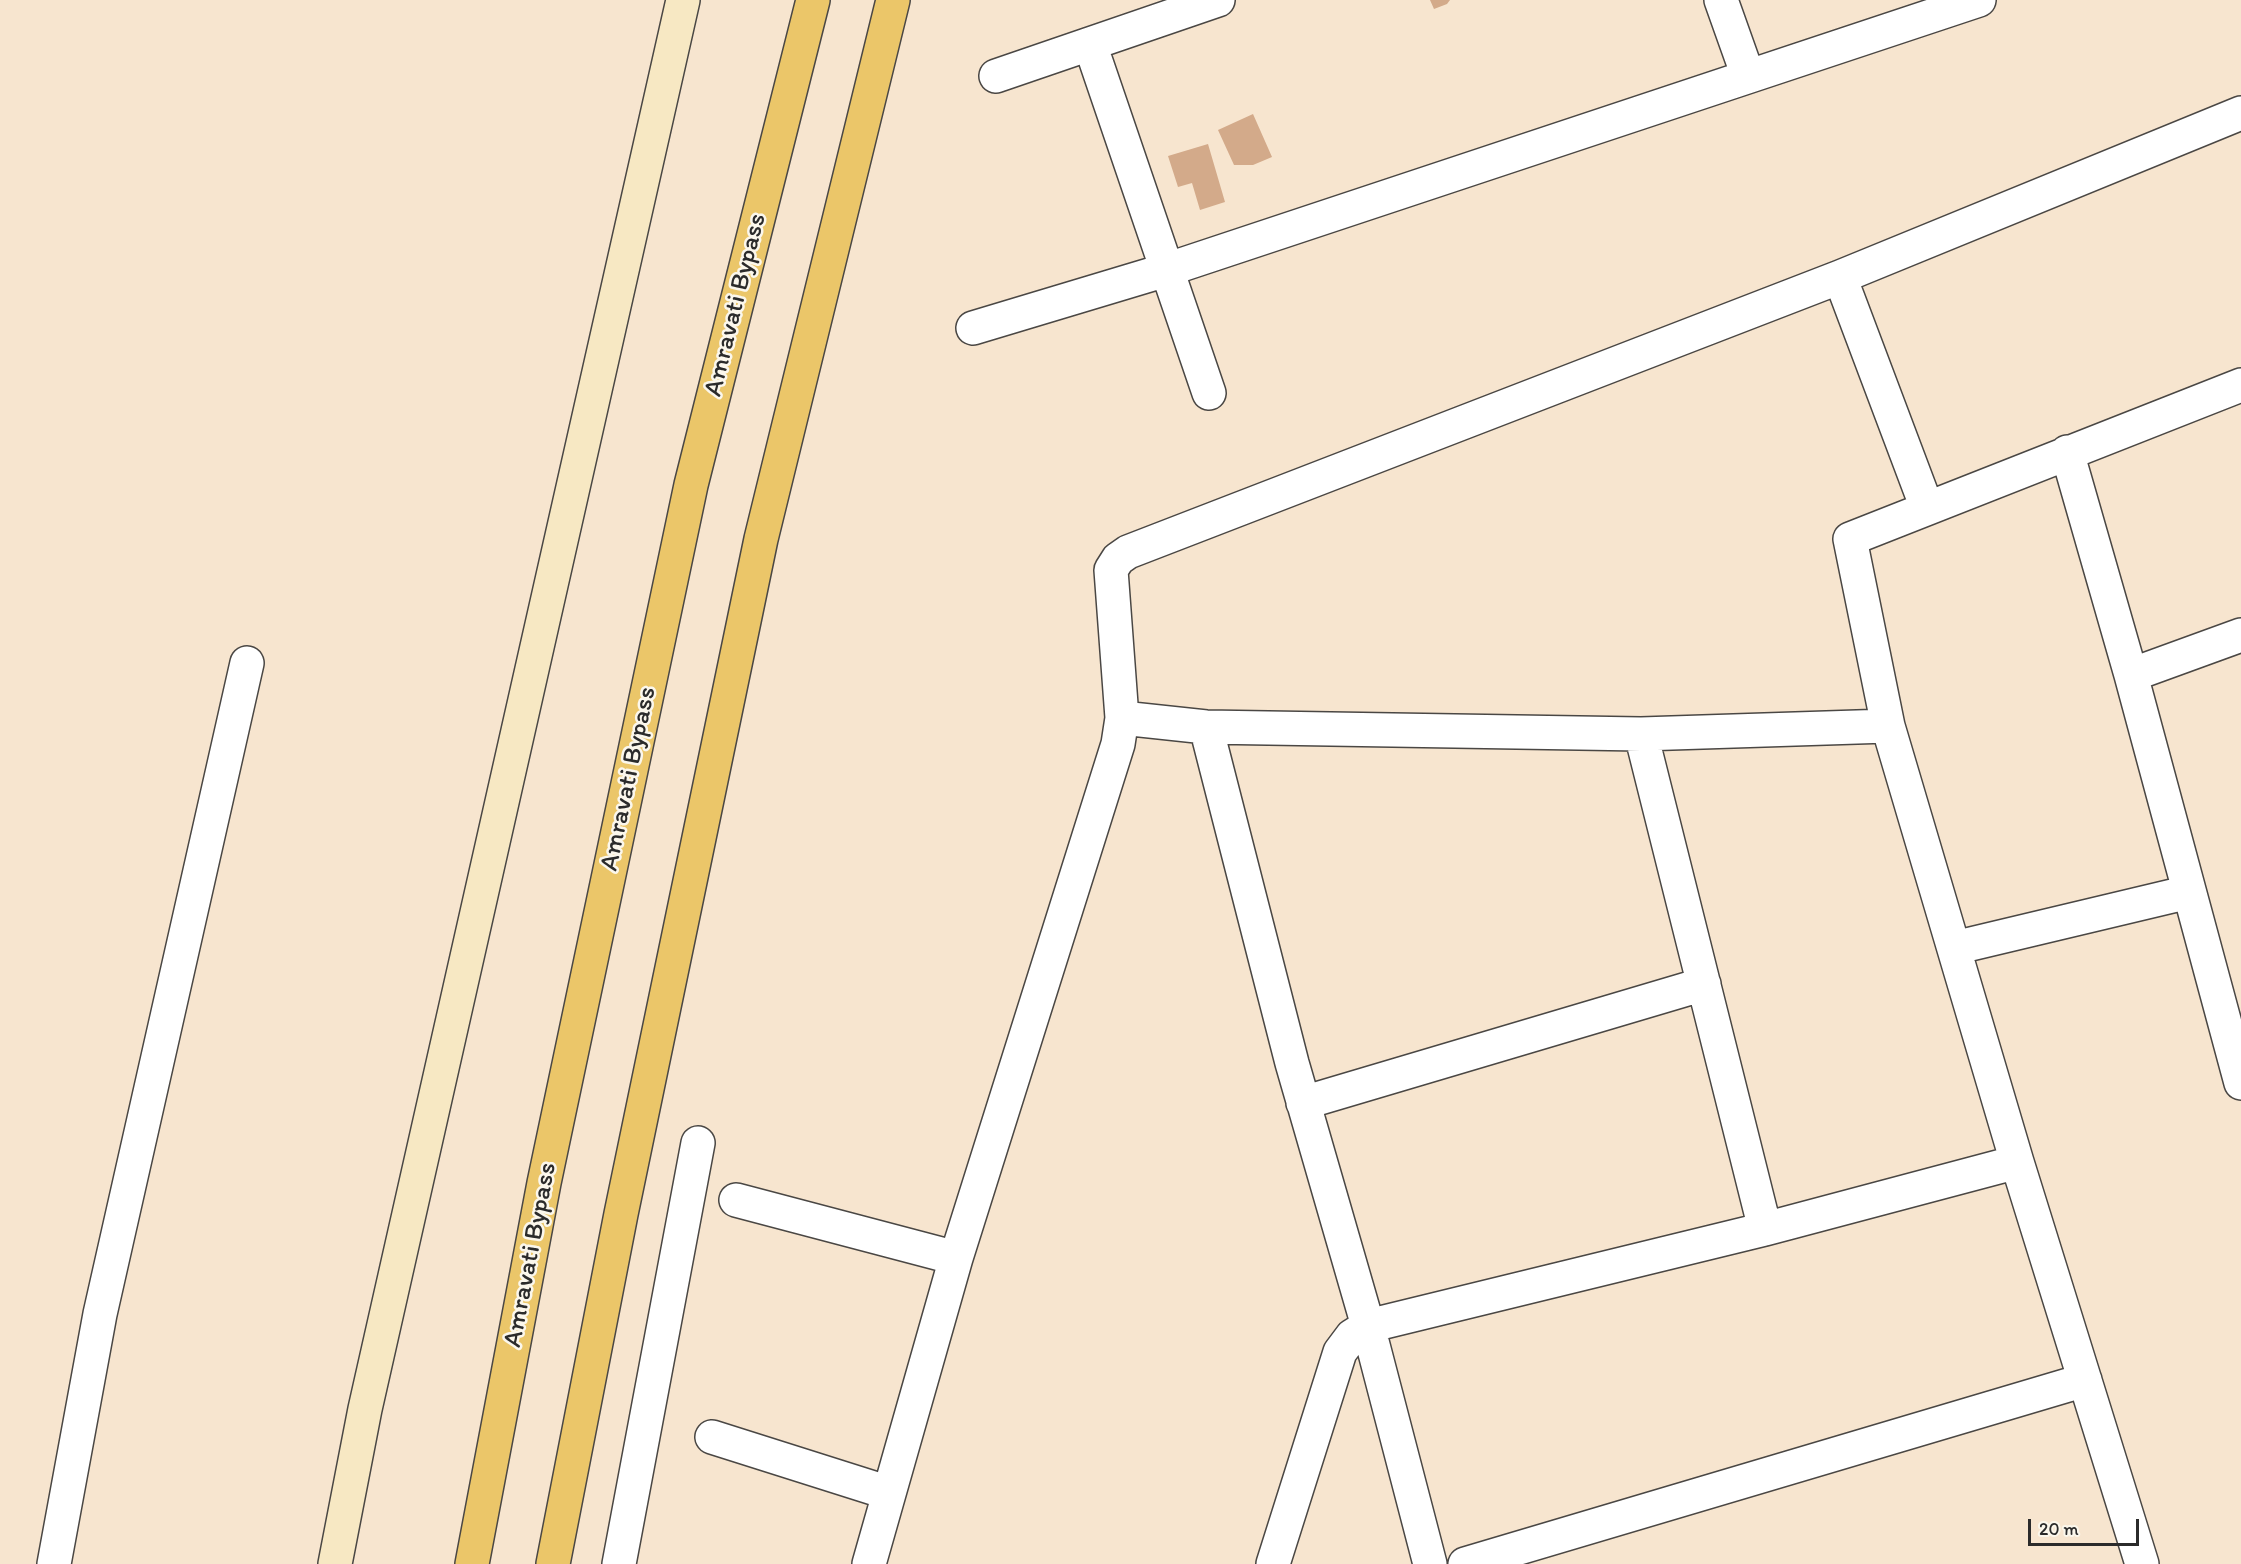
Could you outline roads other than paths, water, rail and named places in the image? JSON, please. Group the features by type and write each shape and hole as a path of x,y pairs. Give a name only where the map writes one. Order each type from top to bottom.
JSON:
{"highway":[{"name":"Amravati Bypass","path":"472,1564 544,1183 691,485 813,0"},
{"path":"553,1564 621,1214 761,539 893,0"}],"main road":[{"path":"335,1564 364,1409 682,0"}],"street":[{"path":"996,76 1218,0"},
{"path":"1721,0 1748,76"},
{"path":"973,328 1166,270 1979,0"},
{"path":"1090,44 1209,393"},
{"path":"869,1564 956,1258 1118,744 1122,718 1110,570 1119,559 1128,552 1840,277 2241,113"},
{"path":"1840,277 1927,508"},
{"path":"2142,1564 1953,948 1888,726 1850,538 2241,385"},
{"path":"2067,452 2131,675 2241,1083"},
{"path":"2131,675 2241,635"},
{"path":"54,1564 100,1314 248,663"},
{"path":"1122,718 1206,727 1641,734 1888,726"},
{"path":"1206,727 1303,1103 1368,1326 1430,1564"},
{"path":"1641,734 1766,1229"},
{"path":"1953,948 2189,892"},
{"path":"1303,1103 1704,984"},
{"path":"620,1564 698,1143"},
{"path":"1273,1564 1340,1352 1352,1336 1368,1326 1766,1229 2018,1162"},
{"path":"736,1200 956,1258"},
{"path":"1466,1564 2085,1380"},
{"path":"712,1437 890,1493"}]}
